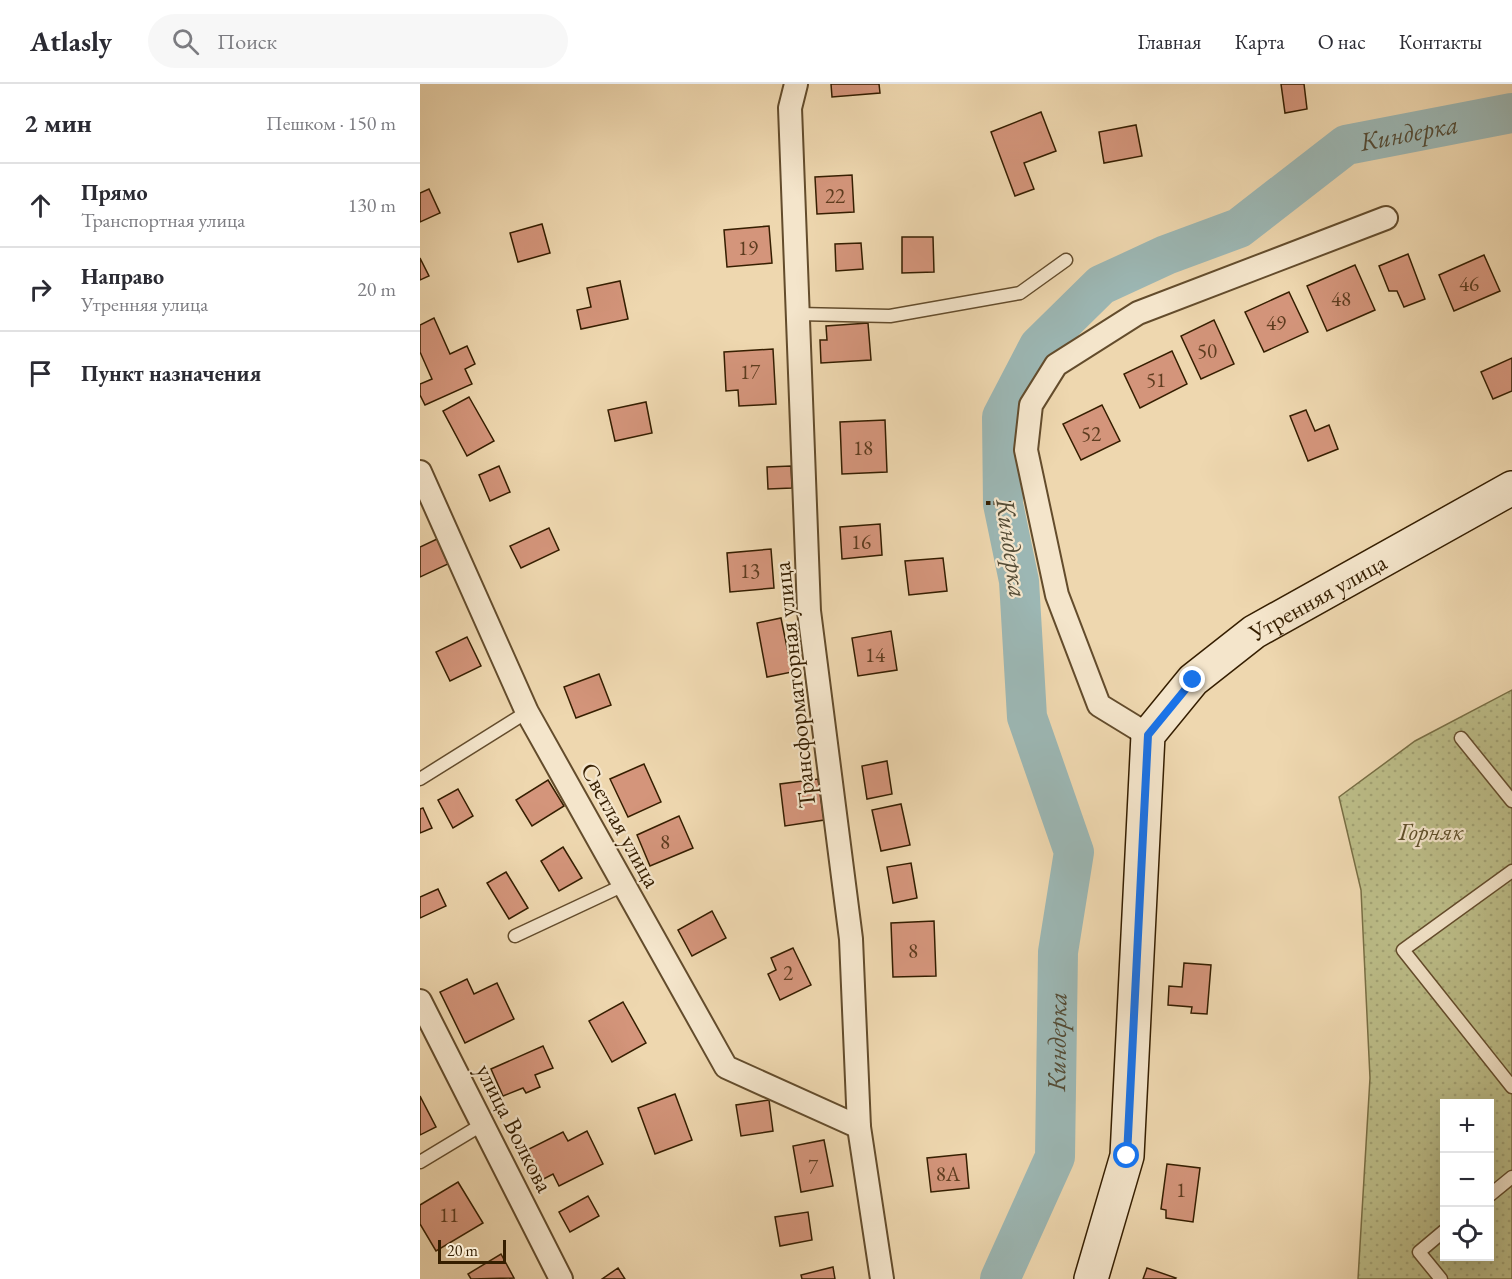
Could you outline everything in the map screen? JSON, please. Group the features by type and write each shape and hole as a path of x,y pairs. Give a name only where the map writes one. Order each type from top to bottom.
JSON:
{"street":[{"name":"Трансформаторная улица","path":"796,84 789,108 810,611 851,939 859,1127 882,1279"},
{"path":"1090,1279 1127,1156 1148,735 1099,705 1057,595 1026,450 1031,405 1056,365 1138,312 1386,218"},
{"name":"Светлая улица","path":"420,472 527,712 726,1067 859,1127"},
{"name":"Утренняя улица","path":"1148,735 1193,680 1254,632 1512,489"},
{"name":"улица Волкова","path":"420,1001 561,1279"}],"lane":[{"path":"798,314 890,316 1020,293 1066,261"},
{"path":"420,779 527,712"},
{"path":"1461,738 1512,801"},
{"path":"1512,871 1403,950 1512,1087"},
{"path":"515,936 624,885"},
{"path":"420,1162 483,1124"},
{"path":"1494,1192 1512,1177"},
{"path":"1440,1234 1419,1252 1441,1279"}],"path":[{"path":"986,503 1037,503"}],"green space":[{"name":"Горняк","path":"1512,690 1512,1279 1358,1279 1370,1078 1361,890 1339,797 1415,741"}],"building":[{"path":"831,84 879,84 880,93 832,97"},
{"path":"1281,84 1304,84 1307,109 1285,113"},
{"path":"1041,112 1056,151 1024,163 1034,189 1015,196 991,132"},
{"path":"1136,125 1142,156 1104,163 1099,132"},
{"path":"852,175 854,212 817,214 815,177"},
{"path":"429,189 440,213 420,222 420,193"},
{"path":"542,224 550,253 518,262 510,233"},
{"path":"769,226 772,263 727,267 724,230"},
{"path":"902,237 933,237 934,272 902,273"},
{"path":"861,243 863,269 836,271 835,244"},
{"path":"1408,254 1425,299 1404,307 1397,291 1389,291 1379,266"},
{"path":"1484,255 1500,291 1454,311 1439,275"},
{"path":"420,258 429,276 420,280"},
{"path":"1355,265 1375,310 1327,331 1307,286"},
{"path":"620,281 628,319 581,329 577,310 591,307 587,288"},
{"path":"1289,292 1308,332 1264,352 1245,312"},
{"path":"434,318 450,354 467,346 475,364 465,369 472,384 425,405 420,395 420,384 432,379 420,352 420,325"},
{"path":"1214,320 1234,364 1201,379 1181,336"},
{"path":"868,323 871,360 821,363 820,340 827,340 826,326"},
{"path":"773,349 776,404 739,406 738,390 726,391 724,352"},
{"path":"1172,351 1187,384 1140,408 1124,374"},
{"path":"1512,358 1512,391 1493,399 1481,372"},
{"path":"469,397 494,441 467,456 443,411"},
{"path":"646,402 652,433 615,441 608,410"},
{"path":"1102,405 1120,441 1081,460 1063,424"},
{"path":"1306,410 1315,431 1329,425 1338,449 1308,461 1290,416"},
{"path":"885,420 887,472 842,474 840,422"},
{"path":"499,466 510,492 490,501 479,475"},
{"path":"791,466 792,488 768,489 767,467"},
{"path":"880,524 882,555 842,559 840,527"},
{"path":"549,528 559,550 521,568 510,546"},
{"path":"437,539 448,564 420,577 420,547"},
{"path":"771,549 774,588 730,592 727,553"},
{"path":"943,558 947,591 909,595 905,561"},
{"path":"781,618 792,672 767,677 757,623"},
{"path":"891,631 897,670 858,676 852,638"},
{"path":"467,637 481,666 450,681 436,652"},
{"path":"599,674 611,705 576,718 564,687"},
{"path":"887,761 892,794 867,799 862,766"},
{"path":"644,764 661,802 628,817 610,779"},
{"path":"818,779 824,820 785,826 780,784"},
{"path":"548,780 564,806 532,826 516,800"},
{"path":"458,789 473,816 453,828 438,800"},
{"path":"901,804 910,845 881,851 872,810"},
{"path":"423,808 432,828 420,833 420,809"},
{"path":"679,816 693,848 650,866 637,835"},
{"path":"563,847 582,878 559,891 541,861"},
{"path":"911,863 917,898 893,903 887,867"},
{"path":"506,872 528,908 509,919 487,883"},
{"path":"438,889 446,906 420,918 420,897"},
{"path":"712,911 726,938 692,956 678,930"},
{"path":"934,921 936,976 893,977 891,923"},
{"path":"793,948 811,985 780,1000 768,974 776,970 771,958"},
{"path":"1184,963 1211,965 1207,1014 1191,1013 1192,1007 1168,1005 1169,986 1182,987"},
{"path":"467,979 474,994 497,983 514,1019 465,1043 440,992"},
{"path":"623,1002 646,1043 612,1062 589,1021"},
{"path":"543,1046 553,1068 535,1075 540,1087 526,1093 523,1088 503,1096 491,1069"},
{"path":"675,1094 692,1140 655,1154 638,1108"},
{"path":"420,1096 436,1127 420,1135"},
{"path":"769,1100 773,1131 741,1136 736,1105"},
{"path":"587,1131 603,1164 559,1186 553,1174 536,1183 521,1153 563,1132 568,1141"},
{"path":"824,1140 833,1186 801,1192 793,1146"},
{"path":"966,1154 969,1188 931,1192 927,1158"},
{"path":"1167,1164 1200,1168 1193,1222 1166,1218 1166,1210 1161,1209"},
{"path":"458,1182 483,1223 436,1251 420,1224 420,1205"},
{"path":"588,1196 599,1216 570,1232 559,1212"},
{"path":"808,1212 812,1240 780,1246 775,1217"},
{"path":"501,1254 514,1278 471,1279 468,1274"},
{"path":"833,1267 835,1279 802,1279 801,1275"},
{"path":"618,1268 625,1279 602,1279"},
{"path":"1147,1268 1176,1278 1143,1279"}],"waterway":[{"name":"Киндерка","path":"1000,1279 1055,1157 1058,952 1074,852 1027,717 1019,581 1003,504 1002,417 1039,346 1101,285 1166,255 1239,228 1346,145 1512,113"}],"route":[{"path":"1127,1156 1148,735 1193,680"}]}
